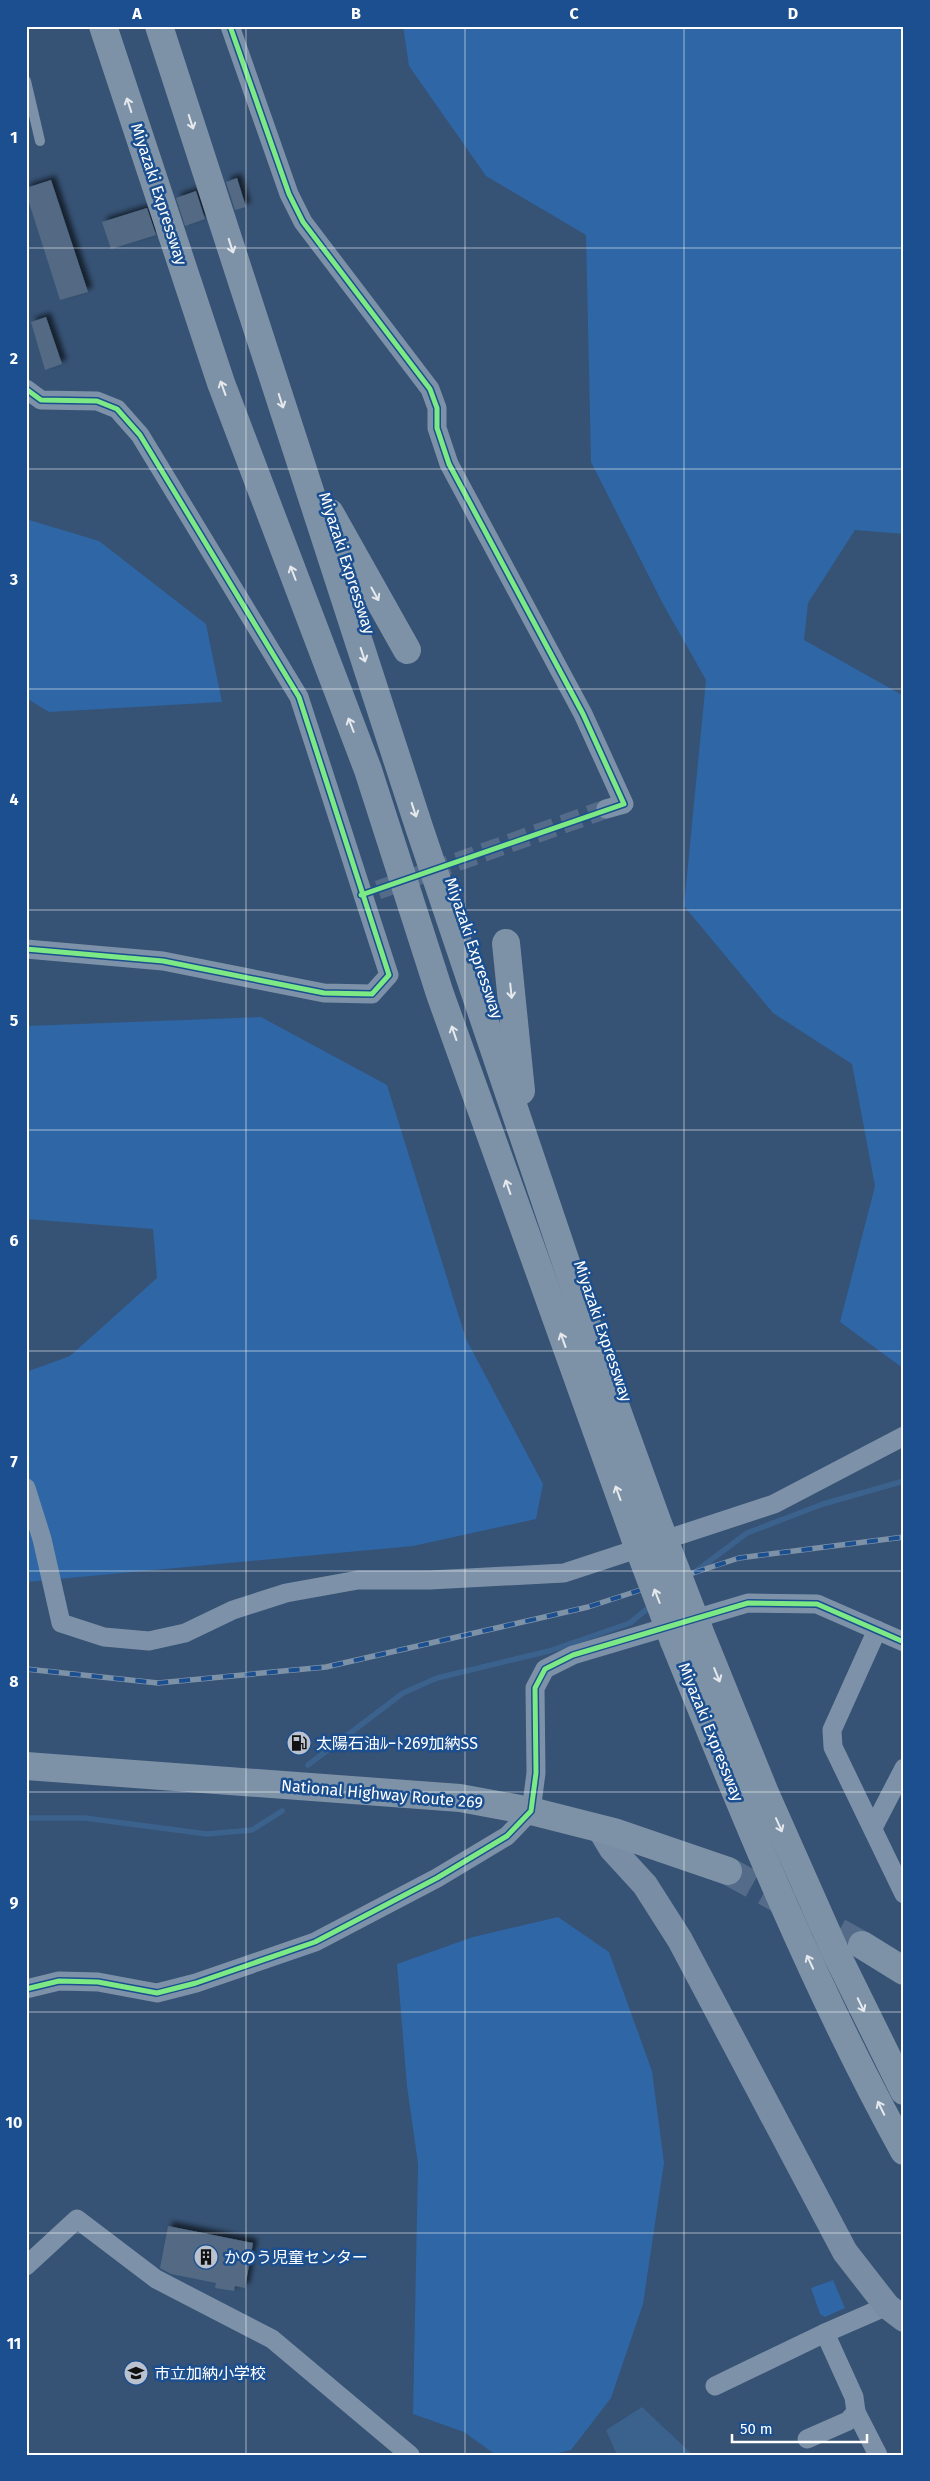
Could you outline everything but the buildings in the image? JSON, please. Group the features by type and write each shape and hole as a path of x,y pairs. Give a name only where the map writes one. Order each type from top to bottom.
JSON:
{"highway":[{"name":"Miyazaki Expressway","path":"103,26 221,383 368,770 444,1003 635,1538 674,1641 740,1804 806,1953 904,2151"},
{"name":"Miyazaki Expressway","path":"159,26 419,827 526,1139 601,1366 660,1530 765,1793 835,1951 904,2091"},
{"path":"300,460 407,650"},
{"path":"506,943 526,1139"},
{"name":"National Highway Route 269","path":"26,1766 460,1798 532,1810 600,1829 728,1871"},
{"path":"862,1945 904,1971"}],"street":[{"path":"230,26 289,194 303,222 430,389 437,408 437,428 450,464 583,714 624,804 606,809"},
{"path":"26,389 41,400 96,401 117,410 140,435 299,697 369,892 389,975 372,994 324,993 163,961 26,949"},
{"path":"26,1488 42,1539 61,1623 104,1637 149,1641 185,1633 233,1610 286,1593 358,1580 430,1580 564,1572 774,1504 904,1436"},
{"path":"26,1989 60,1981 98,1982 157,1993 196,1983 315,1942 437,1878 507,1836 532,1810 536,1773 535,1688 546,1669 574,1655 748,1603 817,1604 904,1642"},
{"path":"877,1630 832,1730 833,1748 904,1894"},
{"path":"873,1828 904,1768"},
{"path":"600,1829 612,1848 645,1885 680,1940 845,2252 895,2313 825,2332 715,2386"},
{"path":"26,2266 77,2219 156,2279 272,2339 410,2455"},
{"path":"825,2332 854,2397 856,2412 878,2455"},
{"path":"807,2439 848,2421 856,2412"}],"lane":[{"path":"26,81 40,141"}],"shaded area":[{"path":"403,26 904,26 904,534 855,530 808,603 804,640 904,696 904,1362 900,1366 840,1322 875,1186 852,1064 773,1013 684,906 706,680 663,604 591,462 586,235 486,176 409,66"},
{"path":"26,519 99,541 206,624 222,702 49,712 26,698"},
{"path":"261,1017 387,1085 466,1339 543,1484 536,1519 413,1546 26,1582 26,1372 70,1356 157,1278 153,1229 26,1219 26,1026"},
{"path":"558,1917 609,1952 652,2071 664,2163 643,2304 611,2398 571,2450 549,2455 496,2455 464,2432 413,2414 418,2164 407,2086 397,1964 473,1937"},
{"path":"833,2280 845,2308 825,2317 820,2314 811,2288"},
{"path":"642,2407 693,2455 617,2455 606,2430"}],"waterway":[{"path":"687,1578 747,1533 823,1504 904,1481"},
{"path":"308,1765 403,1693 437,1678 549,1651 630,1623 652,1605"},
{"path":"26,1818 85,1818 207,1834 252,1830 282,1811"}],"tunnel":[{"path":"378,890 606,809"},
{"path":"728,1871 862,1945"}],"railway":[{"path":"26,1669 158,1683 326,1667 588,1607 739,1558 904,1537"}],"cycle path":[{"path":"230,26 289,194 303,222 430,389 437,408 437,428 449,464 583,714 624,804 361,895"},
{"path":"26,389 41,400 97,401 117,409 140,435 299,697 389,975 372,994 324,993 163,961 26,949"},
{"path":"26,1989 59,1981 98,1982 157,1993 196,1983 315,1942 437,1878 507,1836 531,1811 536,1773 535,1688 545,1669 573,1655 748,1603 817,1604 904,1642"}],"place":[{"name":"太陽石油ﾙｰﾄ269加納SS","path":"299,1743"},
{"name":"かのう児童センター","path":"206,2257"},
{"name":"市立加納小学校","path":"136,2373"}]}
